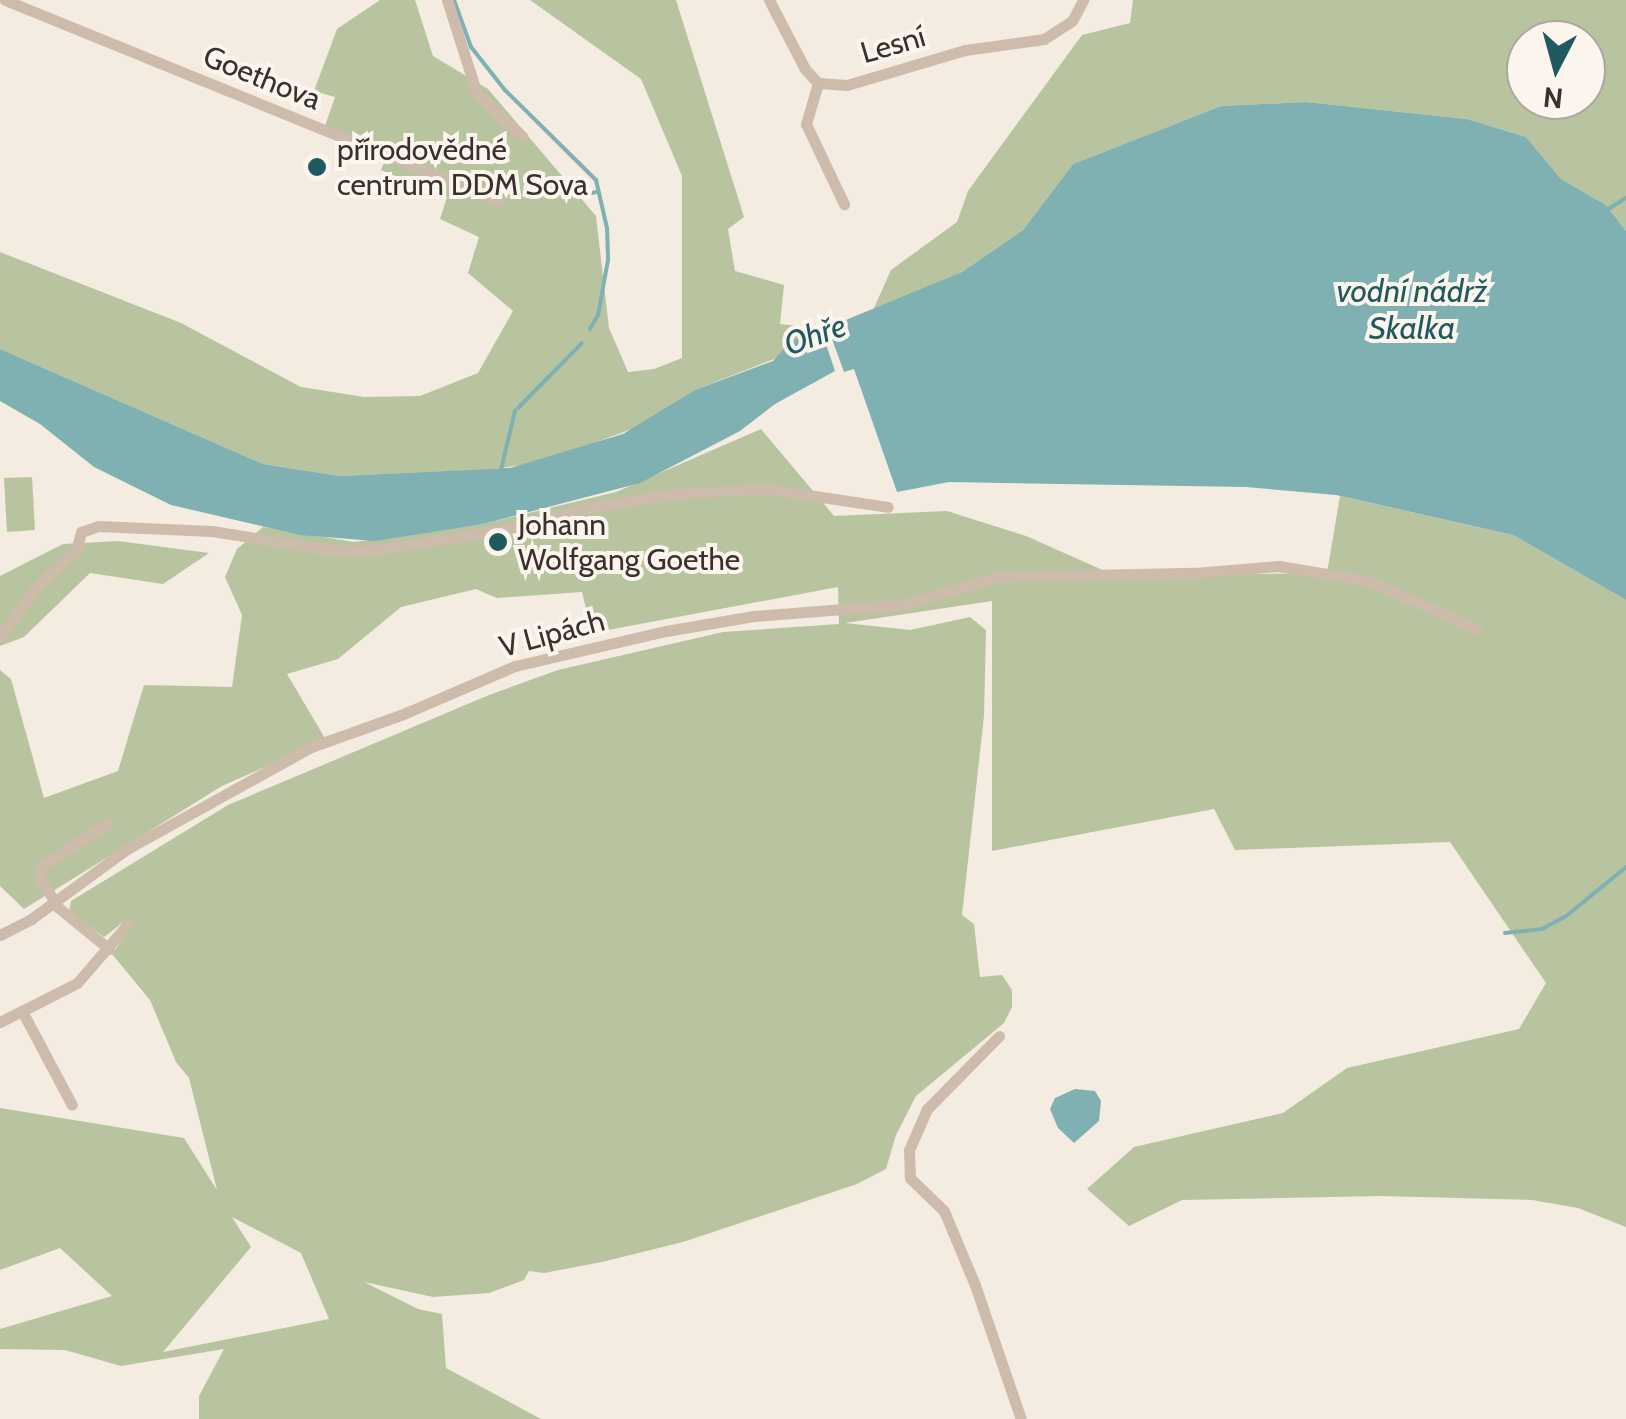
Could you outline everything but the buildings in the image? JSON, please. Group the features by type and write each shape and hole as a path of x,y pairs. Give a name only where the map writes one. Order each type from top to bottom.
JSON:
{"street":[{"name":"Goethova","path":"8,0 499,202"},
{"path":"446,0 477,94 522,136"},
{"path":"769,0 805,69 818,83 806,124 844,204"},
{"name":"Lesní","path":"818,83 847,85 965,50 1044,39 1072,21 1083,0"},
{"path":"0,638 35,589 76,550 81,532 98,526 212,531 322,549 367,550 485,534 605,504 682,493 768,490 888,506"},
{"name":"V Lipách","path":"0,935 54,903 127,848 311,747 401,715 515,666 719,622 906,604 996,577 1310,568 1369,581 1478,630"},
{"path":"108,823 42,866 40,879 54,903 109,948"},
{"path":"0,1022 77,983 128,924"},
{"path":"22,1010 72,1105"},
{"path":"1000,1036 927,1109 909,1150 910,1178 944,1212 975,1284 1021,1419"}],"green space":[{"path":"380,0 415,0 433,56 488,89 596,216 609,328 628,372 654,369 682,358 682,176 641,79 530,0 676,0 744,217 728,229 735,271 784,285 780,324 808,327 809,332 790,342 779,357 695,390 645,424 546,461 495,469 340,476 263,464 0,349 0,252 181,323 301,387 364,397 420,396 478,373 513,311 468,273 479,237 440,219 447,197 381,170 388,153 325,126 335,97 314,91 337,29"},
{"path":"1133,0 1626,0 1626,231 1606,205 1561,179 1526,137 1467,119 1306,102 1221,106 1073,164 1023,230 962,272 873,310 891,270 957,222 968,191 1082,35 1130,23"},
{"path":"761,429 834,516 947,511 1026,536 1116,576 1327,573 1340,496 1513,535 1626,600 1626,1227 1578,1208 1532,1200 1380,1196 1182,1200 1129,1226 1087,1189 1134,1147 1283,1113 1347,1068 1519,1029 1546,983 1450,842 1235,850 1214,809 992,851 992,601 845,623 910,630 970,617 986,630 984,716 962,915 974,924 980,977 1002,975 1012,990 1012,1007 1004,1023 916,1096 896,1135 886,1169 857,1184 683,1242 544,1273 529,1271 524,1280 489,1293 433,1297 364,1282 418,1309 442,1314 446,1368 541,1419 199,1419 199,1396 224,1349 121,1366 65,1350 0,1349 0,1329 112,1296 60,1248 0,1270 0,1108 184,1138 217,1190 189,1078 176,1062 150,1000 112,954 133,925 126,920 104,937 69,911 71,901 228,805 558,670 723,632 839,624 838,587 592,633 582,592 497,598 476,589 401,607 338,659 287,674 326,740 222,786 24,909 0,886 0,670 11,679 44,798 118,771 144,685 232,687 242,615 225,577 237,549 263,527 354,542 483,524 616,492","holes":["232,1217 301,1253 329,1319 163,1352 251,1247"]},
{"path":"32,477 35,530 7,532 4,478"},
{"path":"118,541 209,553 163,584 90,573 24,637 0,646 0,576 63,544"}],"water":[{"name":"vodní nádrž Skalka","path":"1306,102 1467,119 1526,137 1561,179 1606,205 1626,231 1626,600 1513,535 1336,495 1246,487 949,482 897,492 854,369 844,372 832,339 846,333 841,322 962,272 1023,230 1073,164 1221,106"},
{"path":"809,332 814,345 825,341 835,371 775,404 740,431 640,483 483,524 375,541 300,535 171,505 94,467 40,424 0,401 0,349 263,464 340,476 510,468 623,434 695,390 773,361 790,342"},
{"path":"1075,1089 1095,1091 1101,1101 1099,1121 1074,1143 1058,1128 1050,1109 1055,1098"}],"waterway":[{"path":"454,0 471,47 505,90 596,180 607,228 608,260 598,315 590,329"},
{"path":"576,197 596,192"},
{"path":"1605,211 1626,198"},
{"path":"518,408 582,343"},
{"path":"501,470 515,411"},
{"path":"1505,933 1542,929 1565,917 1626,867"}],"place":[{"name":"přírodovědné centrum DDM Sova","path":"317,167"},
{"name":"Johann Wolfgang Goethe","path":"498,542"}],"water label":[{"name":"Ohře","path":"815,335"}]}
